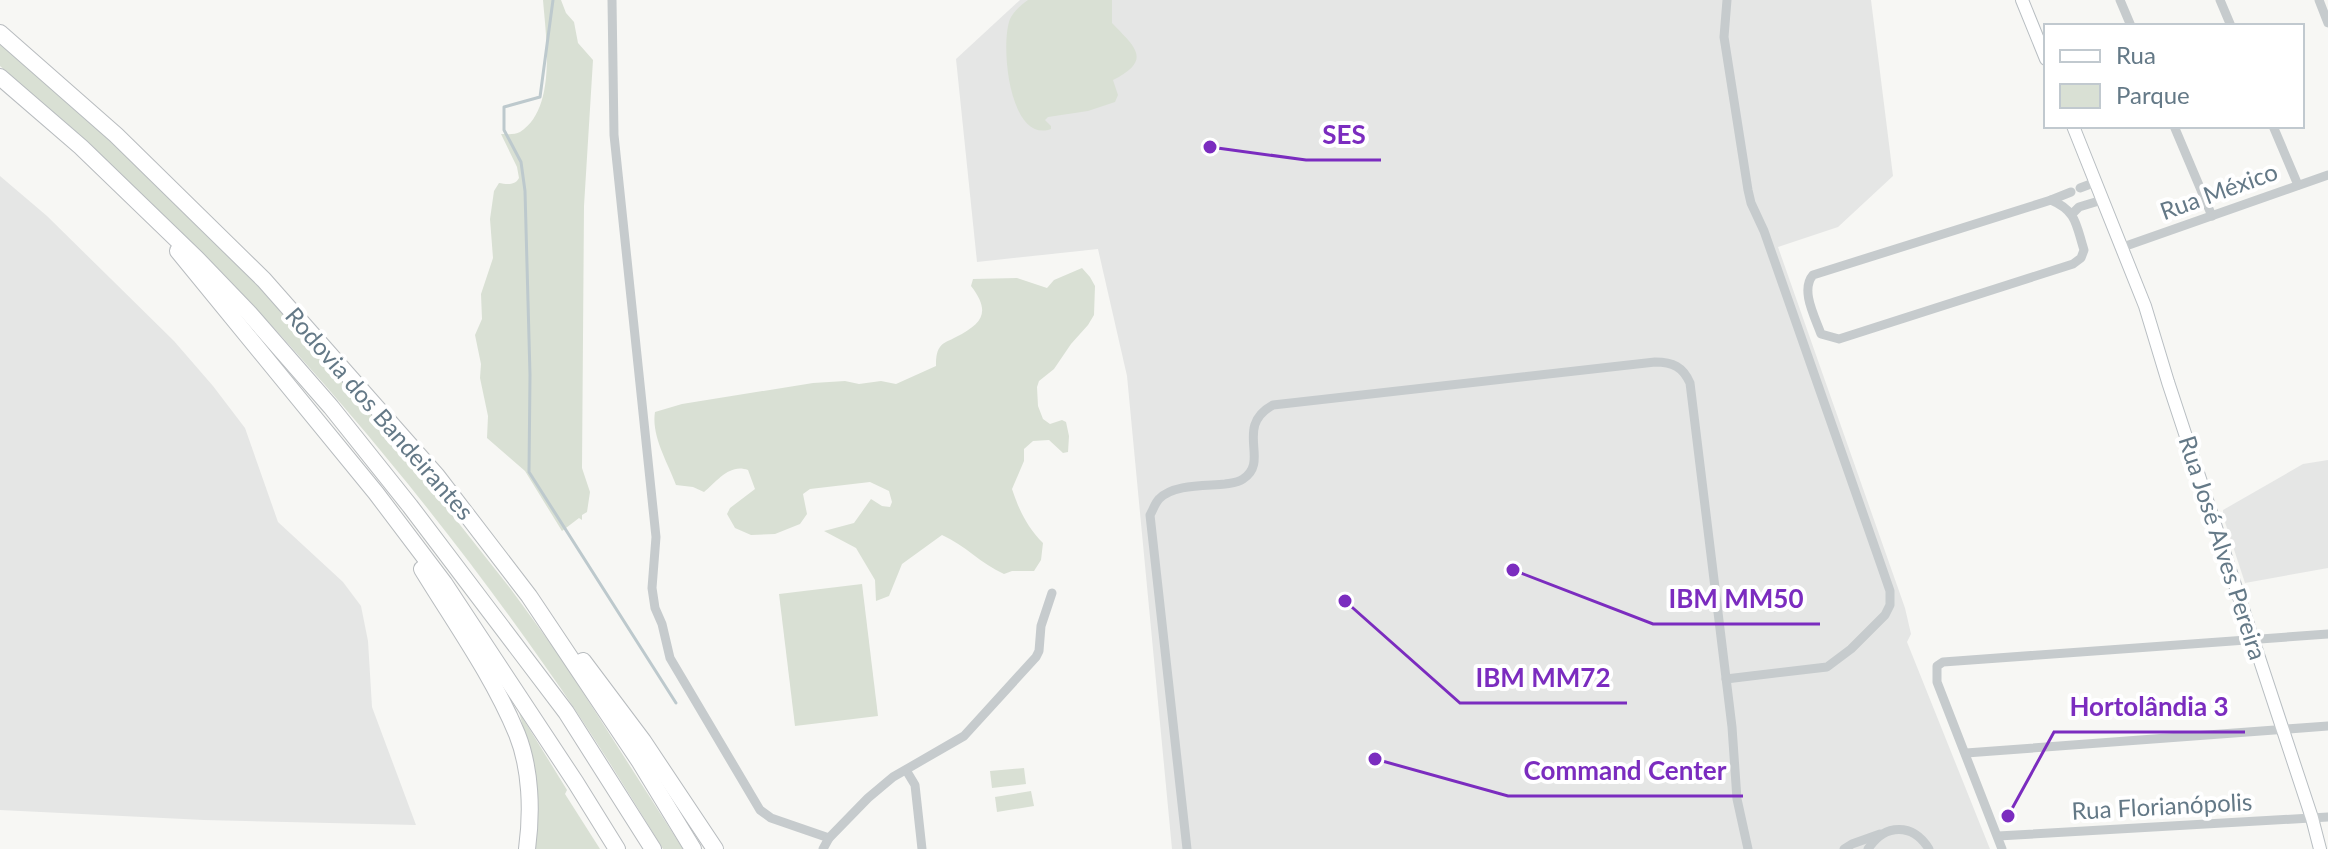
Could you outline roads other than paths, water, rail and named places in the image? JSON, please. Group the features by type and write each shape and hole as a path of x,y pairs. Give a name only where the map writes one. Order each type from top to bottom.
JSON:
{"highway":[{"name":"Rodovia dos Bandeirantes","path":"0,33 116,135 264,280 437,476 529,596 640,762 693,849"},
{"name":"Rodovia dos Bandeirantes","path":"0,77 81,147 149,213 249,313 331,407 566,712 653,849"},
{"path":"149,213 376,493 444,583 617,849"},
{"path":"376,493 488,676 518,736 530,798 527,849"},
{"path":"529,596 596,676 715,849"}],"main road":[{"path":"2022,0 2044,54"},
{"name":"Rua José Alves Pereira","path":"2074,128 2145,306 2320,849"}],"street":[{"path":"612,0 614,135 656,537 652,571 655,608 670,658 760,810 771,818 829,838"},
{"path":"1726,679 1827,667 1851,649 1885,615 1890,605 1890,591 1862,508 1764,231 1751,203 1724,37 1727,0"},
{"path":"2120,0 2130,24"},
{"path":"2220,0 2230,24"},
{"path":"2319,0 2328,23"},
{"path":"2175,128 2212,216"},
{"path":"2274,128 2298,185"},
{"name":"Rua México","path":"2123,247 2328,175"},
{"path":"2051,200 2065,205 2072,214 2084,250 2081,258 2073,264 1839,339 1821,334 1807,289 1807,281 1813,275 2051,200 2096,182"},
{"path":"2072,214 2079,207 2102,200"},
{"path":"1187,849 1150,515 1159,499 1178,490 1244,479 1255,456 1253,427 1256,419 1273,405 1655,362 1674,364 1683,370 1690,383 1726,679 1737,799 1749,848"},
{"path":"823,849 829,838 893,777 964,736 1036,657 1041,626 1052,593"},
{"path":"2002,849 1937,682 1937,666 1943,662 2328,634"},
{"path":"1966,753 2328,726"},
{"path":"906,770 915,785 922,849"},
{"name":"Rua Florianópolis","path":"1998,836 2328,817"},
{"path":"1844,849 1893,829 1914,833 1923,839 1929,849"},
{"path":"1868,849 1874,839 1883,833"}],"waterway":[{"path":"553,0 540,97 504,107 504,130 521,162 525,191 529,472 676,703"}],"place":[{"name":"SES","path":"1210,147"},
{"name":"IBM MM50","path":"1513,570"},
{"name":"IBM MM72","path":"1345,601"},
{"name":"Command Center","path":"1375,759"},
{"name":"Hortolândia 3","path":"2008,816"}]}
